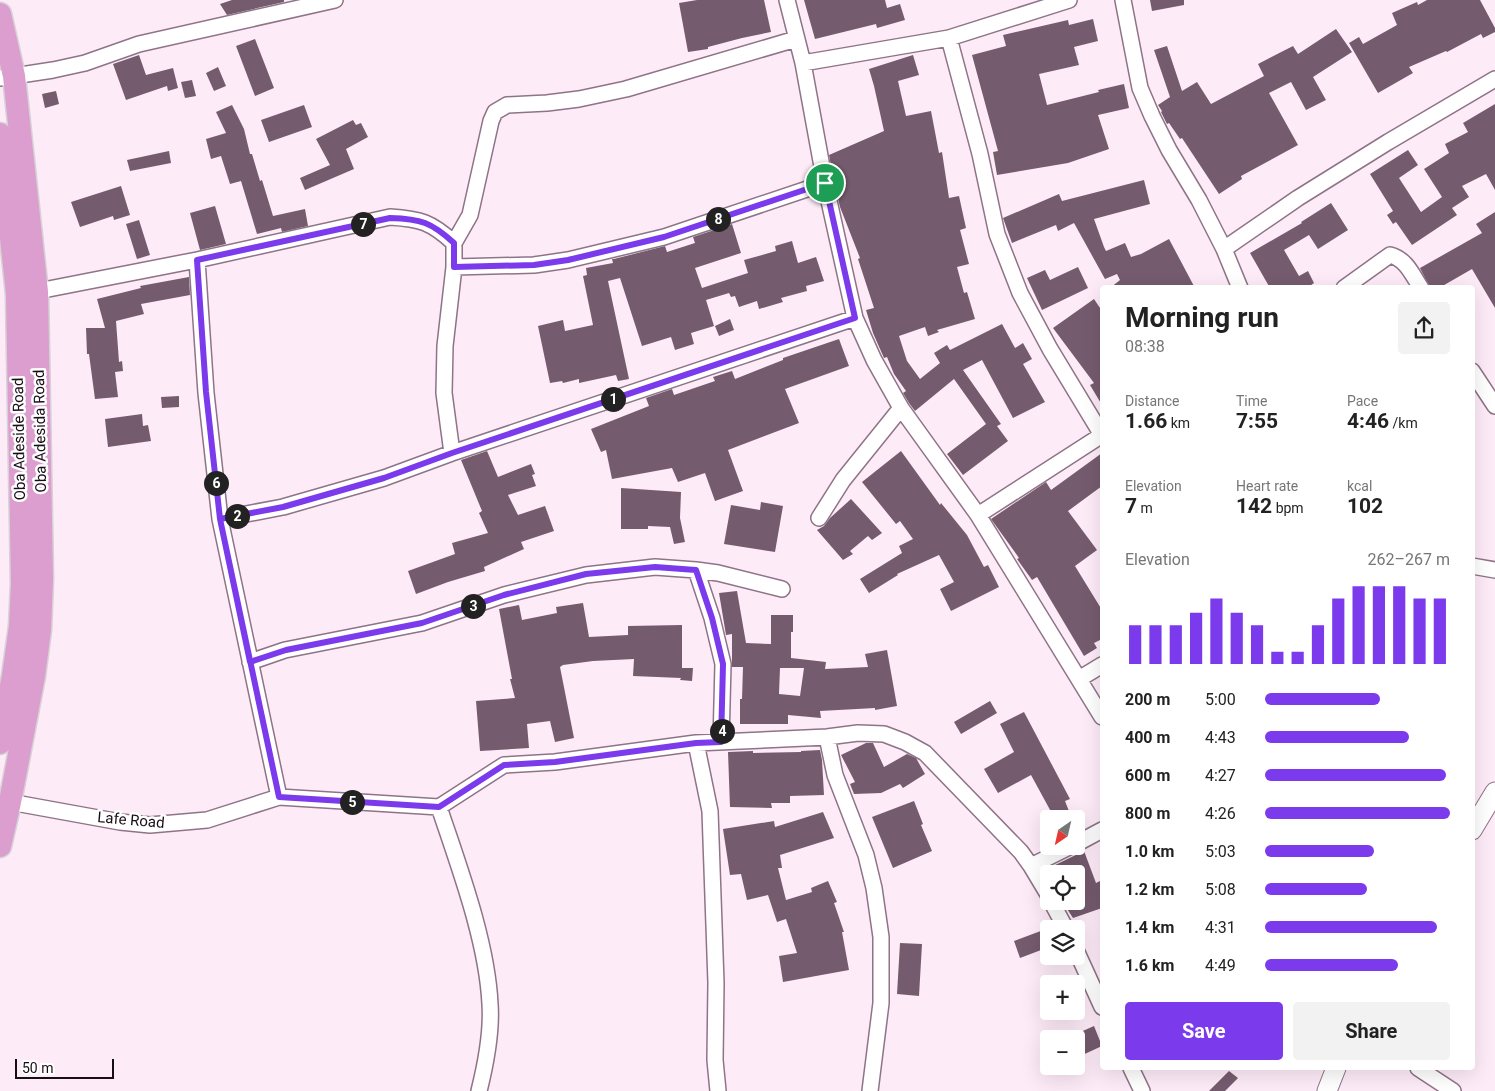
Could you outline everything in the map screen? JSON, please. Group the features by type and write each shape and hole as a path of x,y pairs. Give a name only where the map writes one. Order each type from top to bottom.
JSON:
{"main road":[{"name":"Oba Adesida Road","path":"0,14 27,293 42,579 40,630 34,676 0,846"},
{"name":"Oba Adeside Road","path":"0,134 27,293 20,626 6,676 0,743"}],"street":[{"path":"7,77 85,63 139,44 335,0"},
{"path":"787,0 803,63 825,183 855,318 874,360 902,408 978,515 1100,714"},
{"path":"803,63 949,38 1069,0"},
{"path":"1123,0 1140,88 1169,150 1200,200 1224,249 1239,285"},
{"path":"949,38 980,154 1000,242 1020,293 1050,350 1100,432"},
{"path":"452,453 444,393 445,346 454,267 454,243 470,215 495,112 507,105 579,99 626,90 796,39"},
{"path":"1224,249 1314,188 1495,79"},
{"path":"454,267 534,265 568,260 664,237 825,183"},
{"path":"27,293 197,260 390,218 414,219 438,229 454,243"},
{"path":"1348,285 1390,255 1399,257 1407,266 1418,285"},
{"path":"197,260 206,392 220,519 279,797 439,807 504,765 555,762 696,743 827,737 858,733 884,734 905,742 925,753 1021,852 1040,881"},
{"path":"220,519 283,507 327,496 384,478 452,453 855,318"},
{"path":"1475,376 1495,406"},
{"path":"819,518 843,480 902,408"},
{"path":"978,515 1100,436"},
{"path":"250,662 286,650 422,623 504,595 586,574 655,567 696,570 718,573 782,589"},
{"path":"1475,568 1495,570"},
{"path":"696,570 712,618 723,664 721,742"},
{"path":"1078,679 1100,666"},
{"path":"827,737 835,775 866,855 874,888 881,937 881,1003 870,1091"},
{"path":"696,743 710,811 716,983 715,1060 718,1091"},
{"path":"1475,825 1495,792"},
{"name":"Lafe Road","path":"10,802 120,822 150,825 207,820 279,797"},
{"path":"439,807 469,901 486,969 490,1003 490,1026 479,1091"},
{"path":"1085,839 1100,831"},
{"path":"1031,866 1053,855"},
{"path":"1083,965 1100,1003"},
{"path":"1132,1070 1142,1091"},
{"path":"1327,1091 1335,1070"},
{"path":"1421,1070 1453,1091"}],"building":[{"path":"232,0 284,0 284,2 227,15 220,4"},
{"path":"697,0 764,0 771,32 708,47 708,49 688,52 679,3"},
{"path":"804,0 885,0 887,8 900,4 905,20 877,28 876,24 815,39"},
{"path":"1150,0 1184,0 1184,5 1152,11"},
{"path":"1427,0 1480,0 1495,28 1495,32 1483,38 1481,34 1447,52 1409,67 1413,73 1378,93 1349,43 1359,37 1363,44 1397,25 1392,13 1417,2 1418,5"},
{"path":"1093,19 1098,41 1074,47 1079,65 1039,74 1047,105 1124,84 1129,108 1098,115 1109,149 1068,163 997,175 993,152 998,151 972,55 1006,46 1003,35 1068,20 1069,25"},
{"path":"1336,29 1352,52 1313,77 1326,100 1306,110 1291,82 1269,93 1298,145 1241,176 1242,179 1219,194 1182,138 1180,139 1169,123 1167,124 1161,112 1158,105 1170,97 1154,50 1167,46 1182,91 1197,82 1211,104 1264,76 1258,64 1293,46 1298,54"},
{"path":"255,39 274,88 255,96 236,46"},
{"path":"139,55 146,75 173,68 178,88 168,91 167,86 126,100 113,64"},
{"path":"913,55 919,75 898,81 906,116 931,111 939,153 942,152 949,198 959,196 966,228 960,230 969,264 957,267 964,293 967,292 975,319 937,330 939,332 928,336 925,327 899,336 907,361 920,379 940,363 934,353 947,345 950,350 1002,324 1015,348 1023,343 1032,359 1023,364 1045,402 1013,418 982,360 963,370 1001,424 997,426 1008,441 963,475 947,454 986,424 954,379 915,411 903,393 906,391 894,374 887,357 884,358 873,333 866,310 874,308 858,259 860,258 840,207 837,194 839,193 834,180 829,155 884,131 869,69"},
{"path":"218,67 226,86 214,91 206,73"},
{"path":"192,80 196,96 185,98 181,82"},
{"path":"56,91 59,104 45,108 42,94"},
{"path":"1495,104 1495,190 1486,174 1462,186 1469,197 1452,208 1457,215 1412,245 1396,222 1393,224 1387,215 1393,211 1370,174 1408,150 1418,165 1399,178 1421,212 1442,197 1424,169 1449,153 1445,144 1468,132 1463,123"},
{"path":"232,105 244,129 250,154 252,154 260,181 262,180 273,216 305,209 308,226 282,232 281,228 257,234 241,181 230,184 221,156 211,159 206,139 226,133 216,112"},
{"path":"304,105 312,127 269,142 261,120"},
{"path":"353,120 356,125 361,123 368,137 346,149 354,169 305,190 300,178 330,165 316,139"},
{"path":"169,151 171,163 130,171 127,160"},
{"path":"1144,180 1150,204 1094,219 1104,247 1106,251 1125,243 1131,257 1141,254 1169,239 1193,285 1114,285 1120,280 1117,274 1105,279 1074,223 1058,231 1056,225 1012,243 1003,218 1059,194 1062,201"},
{"path":"121,186 130,215 114,220 113,216 80,227 71,202"},
{"path":"1331,203 1348,230 1318,249 1309,235 1284,250 1299,276 1308,271 1314,283 1311,285 1268,285 1250,253"},
{"path":"215,206 226,244 200,250 190,213"},
{"path":"1495,212 1495,308 1472,269 1444,285 1428,285 1420,268 1482,233 1476,224"},
{"path":"139,220 150,255 137,259 126,224"},
{"path":"732,224 741,253 695,268 702,288 748,273 744,260 776,251 775,246 792,241 798,263 816,257 824,281 806,286 807,291 781,298 783,302 759,309 757,301 739,307 735,296 731,297 729,293 706,300 714,326 691,333 694,344 675,350 671,337 642,346 620,278 608,281 629,379 618,381 616,375 579,383 579,379 563,383 562,381 550,383 538,326 563,320 565,331 593,325 583,276 587,275 586,268 613,263 612,259 665,246 667,252 695,243 693,237"},
{"path":"1078,267 1088,288 1042,310 1027,278 1045,270 1050,280"},
{"path":"189,277 190,295 141,304 144,314 116,321 119,362 122,361 123,371 115,372 118,397 95,399 89,354 87,354 86,328 105,328 97,299 141,288 140,286"},
{"path":"1094,299 1100,308 1100,402 1090,385 1094,383 1053,328"},
{"path":"730,319 734,330 719,336 715,326"},
{"path":"839,339 849,366 785,389 799,423 728,450 743,491 715,501 705,473 678,482 672,468 612,479 606,450 601,452 591,429 649,406 646,398 672,389 674,395 715,381 713,377 732,371 735,379 783,360 783,358"},
{"path":"179,396 179,407 162,408 161,397"},
{"path":"142,414 143,426 148,425 151,441 108,447 105,419"},
{"path":"487,451 498,477 531,464 535,474 532,475 536,486 508,495 518,515 545,506 554,531 521,542 524,549 484,567 485,571 416,594 408,571 455,554 452,543 488,533 479,513 482,511 461,460"},
{"path":"901,451 940,505 941,503 967,535 984,567 988,565 999,587 951,611 940,589 954,582 939,555 897,574 869,593 860,579 902,553 899,546 913,539 900,521 896,524 862,482"},
{"path":"1100,454 1100,487 1068,511 1097,550 1075,566 1100,607 1100,640 1094,643 1097,648 1084,656 1037,577 1032,580 991,519 1046,482 1051,490"},
{"path":"621,488 681,492 680,518 685,542 674,544 670,527 648,526 648,529 621,529"},
{"path":"851,499 882,533 872,540 868,536 850,551 853,554 843,560 817,530 824,526"},
{"path":"761,502 783,506 775,552 724,544 731,505 760,510"},
{"path":"737,591 746,643 771,644 771,615 793,615 791,658 826,662 825,669 868,667 865,654 887,650 897,706 875,710 875,708 820,711 821,718 788,715 788,724 740,724 743,667 732,667 732,634 726,635 719,593","holes":["780,668 804,668 800,696 779,694"]},
{"path":"583,603 589,637 628,635 628,626 682,625 682,668 693,668 692,681 680,680 681,678 633,676 634,659 563,665 560,667 574,738 555,742 550,721 527,724 529,748 480,751 476,701 515,698 510,679 512,679 499,609 519,605 522,620 557,613 556,607"},
{"path":"990,701 997,713 961,734 954,722"},
{"path":"1024,712 1070,799 1065,801 1068,810 1050,810 1031,775 998,793 984,769 1014,752 1000,724"},
{"path":"866,743 873,743 884,767 907,754 916,758 925,774 903,788 900,784 881,793 854,794 850,784 855,782 841,755"},
{"path":"820,750 824,795 790,796 790,803 771,803 772,808 730,807 728,752 801,752"},
{"path":"914,801 923,824 921,825 932,851 893,868 872,817"},
{"path":"823,812 834,838 780,855 782,868 778,868 786,900 812,892 811,888 828,881 837,902 834,903 844,932 842,932 849,970 783,982 779,956 797,953 786,919 777,922 768,895 747,900 741,874 730,875 723,829 774,821 775,827"},
{"path":"1085,854 1096,883 1100,881 1100,909 1073,918 1068,910 1085,910 1085,865 1055,865 1076,855"},
{"path":"1040,931 1040,950 1020,958 1014,941"},
{"path":"900,943 922,944 919,996 897,994"},
{"path":"1094,1026 1100,1041 1100,1047 1085,1054 1085,1030"},
{"path":"1229,1071 1238,1078 1225,1091 1209,1091"}],"route":[{"path":"825,183 664,237 568,260 534,265 454,267 454,243 438,229 414,219 390,218 197,260 206,392 220,519 235,591 250,662 279,797 439,807 504,765 555,762 696,743 721,742 723,664 712,618 696,570 655,567 586,574 504,595 422,623 286,650 250,662 220,519 283,507 327,496 384,478 452,453 855,318 825,183"}]}
